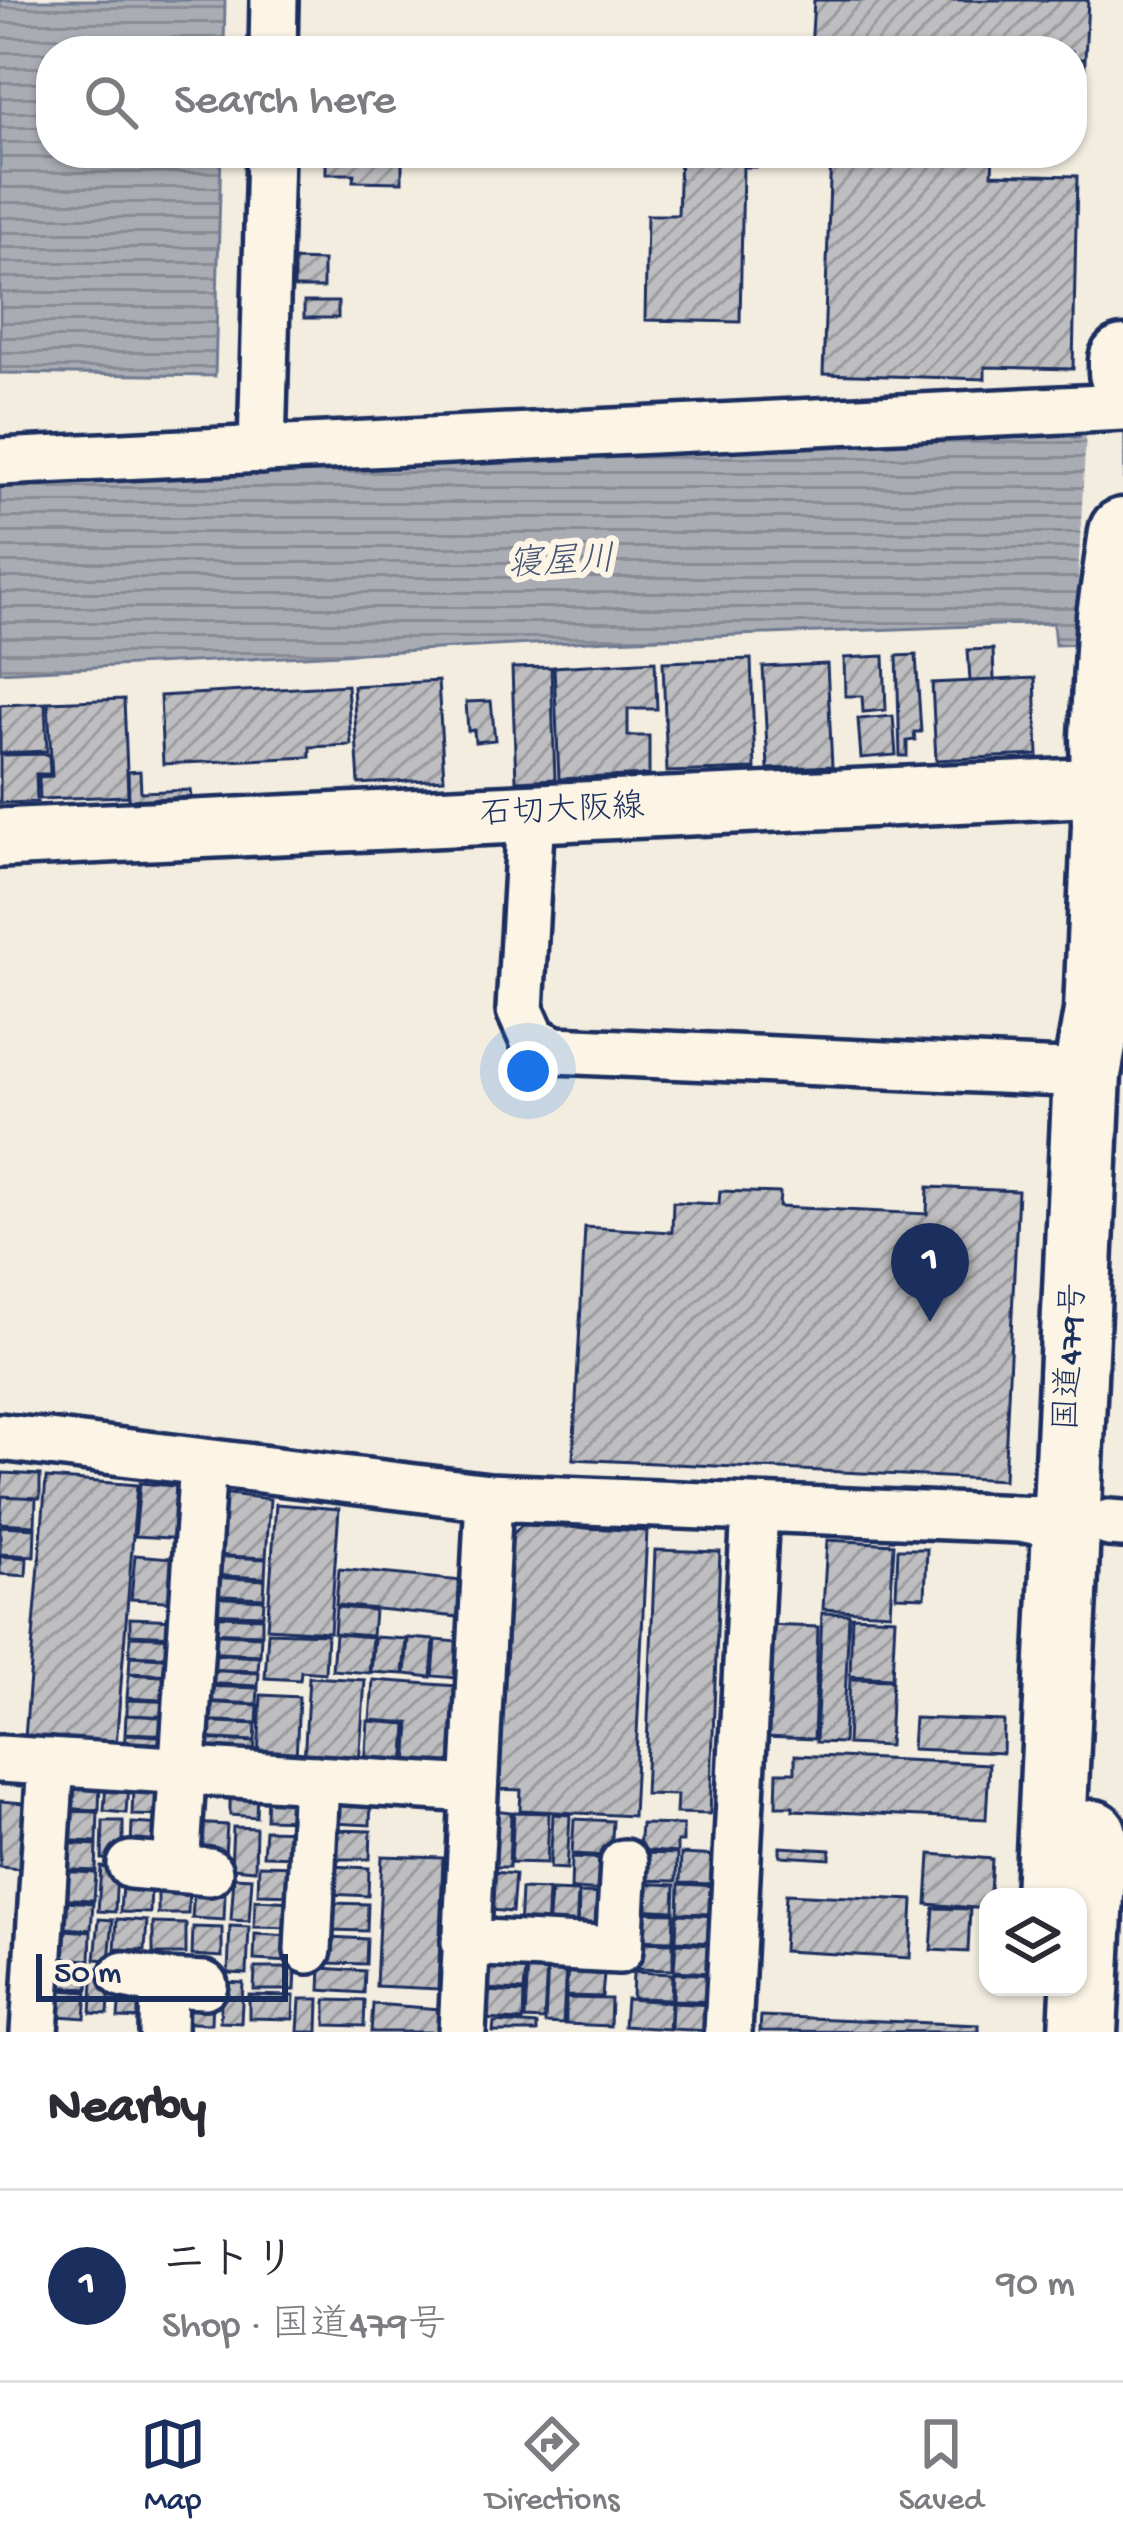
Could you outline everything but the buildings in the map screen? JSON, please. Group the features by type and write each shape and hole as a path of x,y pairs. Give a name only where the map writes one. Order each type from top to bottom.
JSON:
{"highway":[{"path":"1123,360 1123,373"},
{"name":"国道479号","path":"1049,1888 1099,1522 1088,1075 1098,1012 1114,787 1109,665 1123,532"},
{"path":"1083,2032 1099,1522 1123,1219"},
{"path":"1043,2032 1045,1996"}],"main road":[{"name":"石切大阪線","path":"0,838 1114,787"}],"street":[{"path":"273,36 274,0"},
{"path":"262,450 270,168"},
{"path":"0,462 1123,407"},
{"path":"531,814 520,1010 533,1039 544,1045 555,1050 1088,1075"},
{"path":"0,1437 489,1497 1099,1522"},
{"path":"131,1865 193,1870 184,1771 203,1462"},
{"path":"462,2032 489,1497"},
{"path":"728,2032 755,1509"},
{"path":"0,1759 472,1789"},
{"path":"34,2032 51,1762"},
{"path":"308,1950 316,1779"},
{"path":"466,1942 618,1966 624,1863"},
{"path":"163,2032 164,1981"}],"water":[{"path":"0,0 225,0 224,36 36,36 36,168 221,168 215,376 0,373"},
{"name":"寝屋川","path":"1020,429 1079,438 1123,432 1123,643 1055,645 1053,623 610,640 0,672 0,479"}],"pier":[{"path":"1123,430 1123,649 1074,652 1086,432"}],"place":[{"name":"ニトリ","path":"930,1322"}]}
